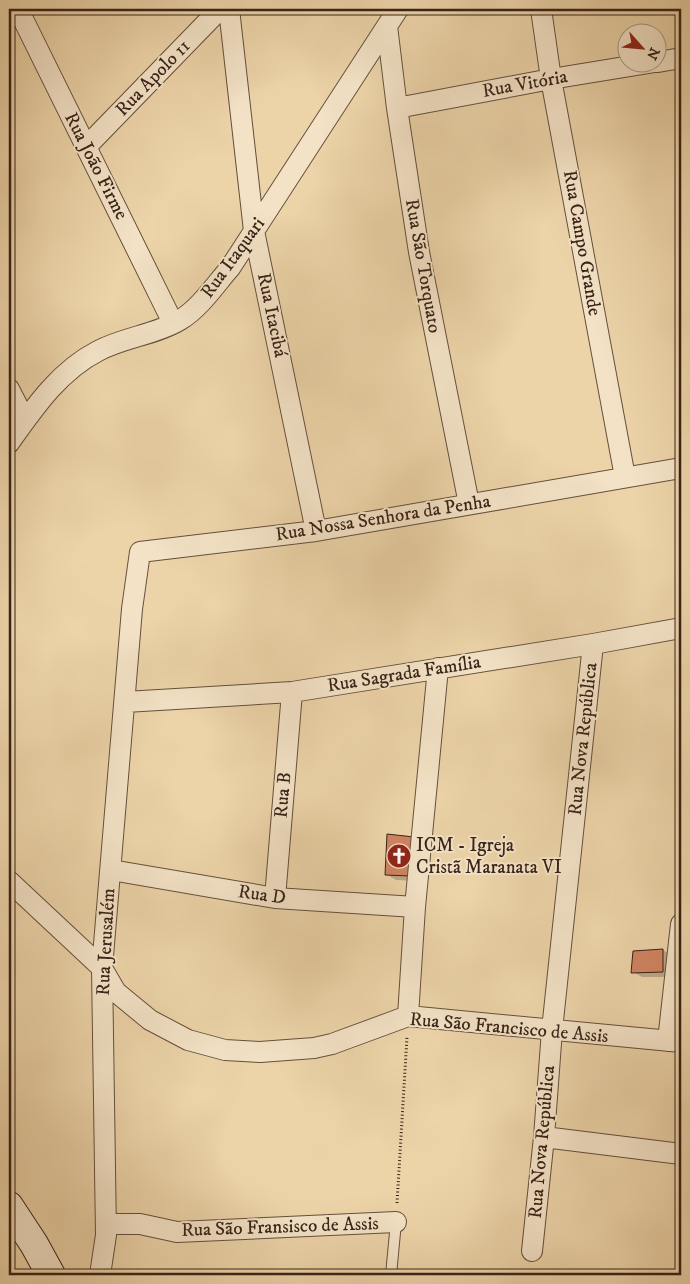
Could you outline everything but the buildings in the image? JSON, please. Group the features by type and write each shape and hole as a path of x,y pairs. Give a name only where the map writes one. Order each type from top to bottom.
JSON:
{"street":[{"name":"Rua João Firme","path":"18,9 173,323"},
{"name":"Rua Apolo 11","path":"86,147 220,9"},
{"name":"Rua Itacibá","path":"229,9 254,231 316,531"},
{"name":"Rua Itaquari","path":"9,443 52,386 77,364 99,351 181,320 198,306 230,268 398,9"},
{"name":"Rua Campo Grande","path":"542,9 552,79 625,477"},
{"name":"Rua São Torquato","path":"387,26 396,108 419,252 469,504"},
{"name":"Rua Vitória","path":"668,60 681,58"},
{"name":"Rua Vitória","path":"396,108 618,68"},
{"path":"9,390 25,420"},
{"name":"Rua Nossa Senhora da Penha","path":"132,608 140,552 316,531 681,468"},
{"name":"Rua Jerusalém","path":"100,1275 106,1235 102,968 132,608"},
{"name":"Rua Sagrada Família","path":"125,702 292,692 593,644 681,628"},
{"name":"Rua Nova República","path":"532,1251 544,1137 552,1030 593,644"},
{"path":"408,1016 415,907 438,668"},
{"name":"Rua B","path":"275,898 292,692"},
{"name":"Rua D","path":"110,870 275,898 415,907"},
{"name":"Rua São Francisco de Assis","path":"9,882 102,968 116,992 150,1020 188,1040 225,1050 260,1052 314,1048 332,1044 408,1016 675,1041"},
{"path":"675,1041 681,924"},
{"path":"544,1137 681,1154"},
{"path":"9,1206 34,1244 51,1275"},
{"name":"Rua São Fransisco de Assis","path":"106,1224 140,1224 177,1232 396,1222"}],"lane":[{"path":"391,1275 396,1222"}],"path":[{"path":"396,1222 408,1016"}],"place":[{"name":"ICM - Igreja Cristã Maranata VI","path":"399,856"}]}
